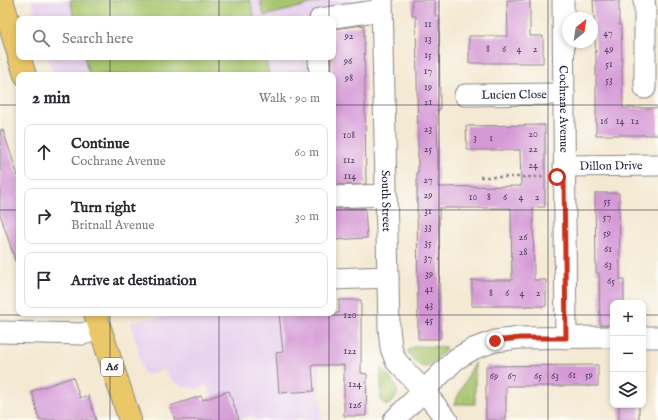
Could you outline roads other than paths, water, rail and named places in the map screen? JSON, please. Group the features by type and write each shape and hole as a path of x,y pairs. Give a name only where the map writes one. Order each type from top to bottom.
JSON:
{"highway":[{"path":"2,0 16,46"},
{"path":"20,60 24,72"},
{"name":"A6","path":"97,321 130,420"}],"street":[{"name":"Cochrane Avenue","path":"563,0 566,338"},
{"path":"644,0 645,88"},
{"path":"333,16 382,5"},
{"name":"South Street","path":"382,5 389,328 391,348 396,361 424,391 447,420"},
{"path":"319,60 320,72"},
{"name":"Lucien Close","path":"465,95 564,94"},
{"name":"Dillon Drive","path":"564,172 658,165"},
{"path":"336,196 386,195"},
{"path":"336,279 388,277"},
{"path":"0,332 84,334 97,321"},
{"path":"394,420 456,359 473,349 495,341 520,338 610,337"},
{"path":"646,337 658,337"}]}
